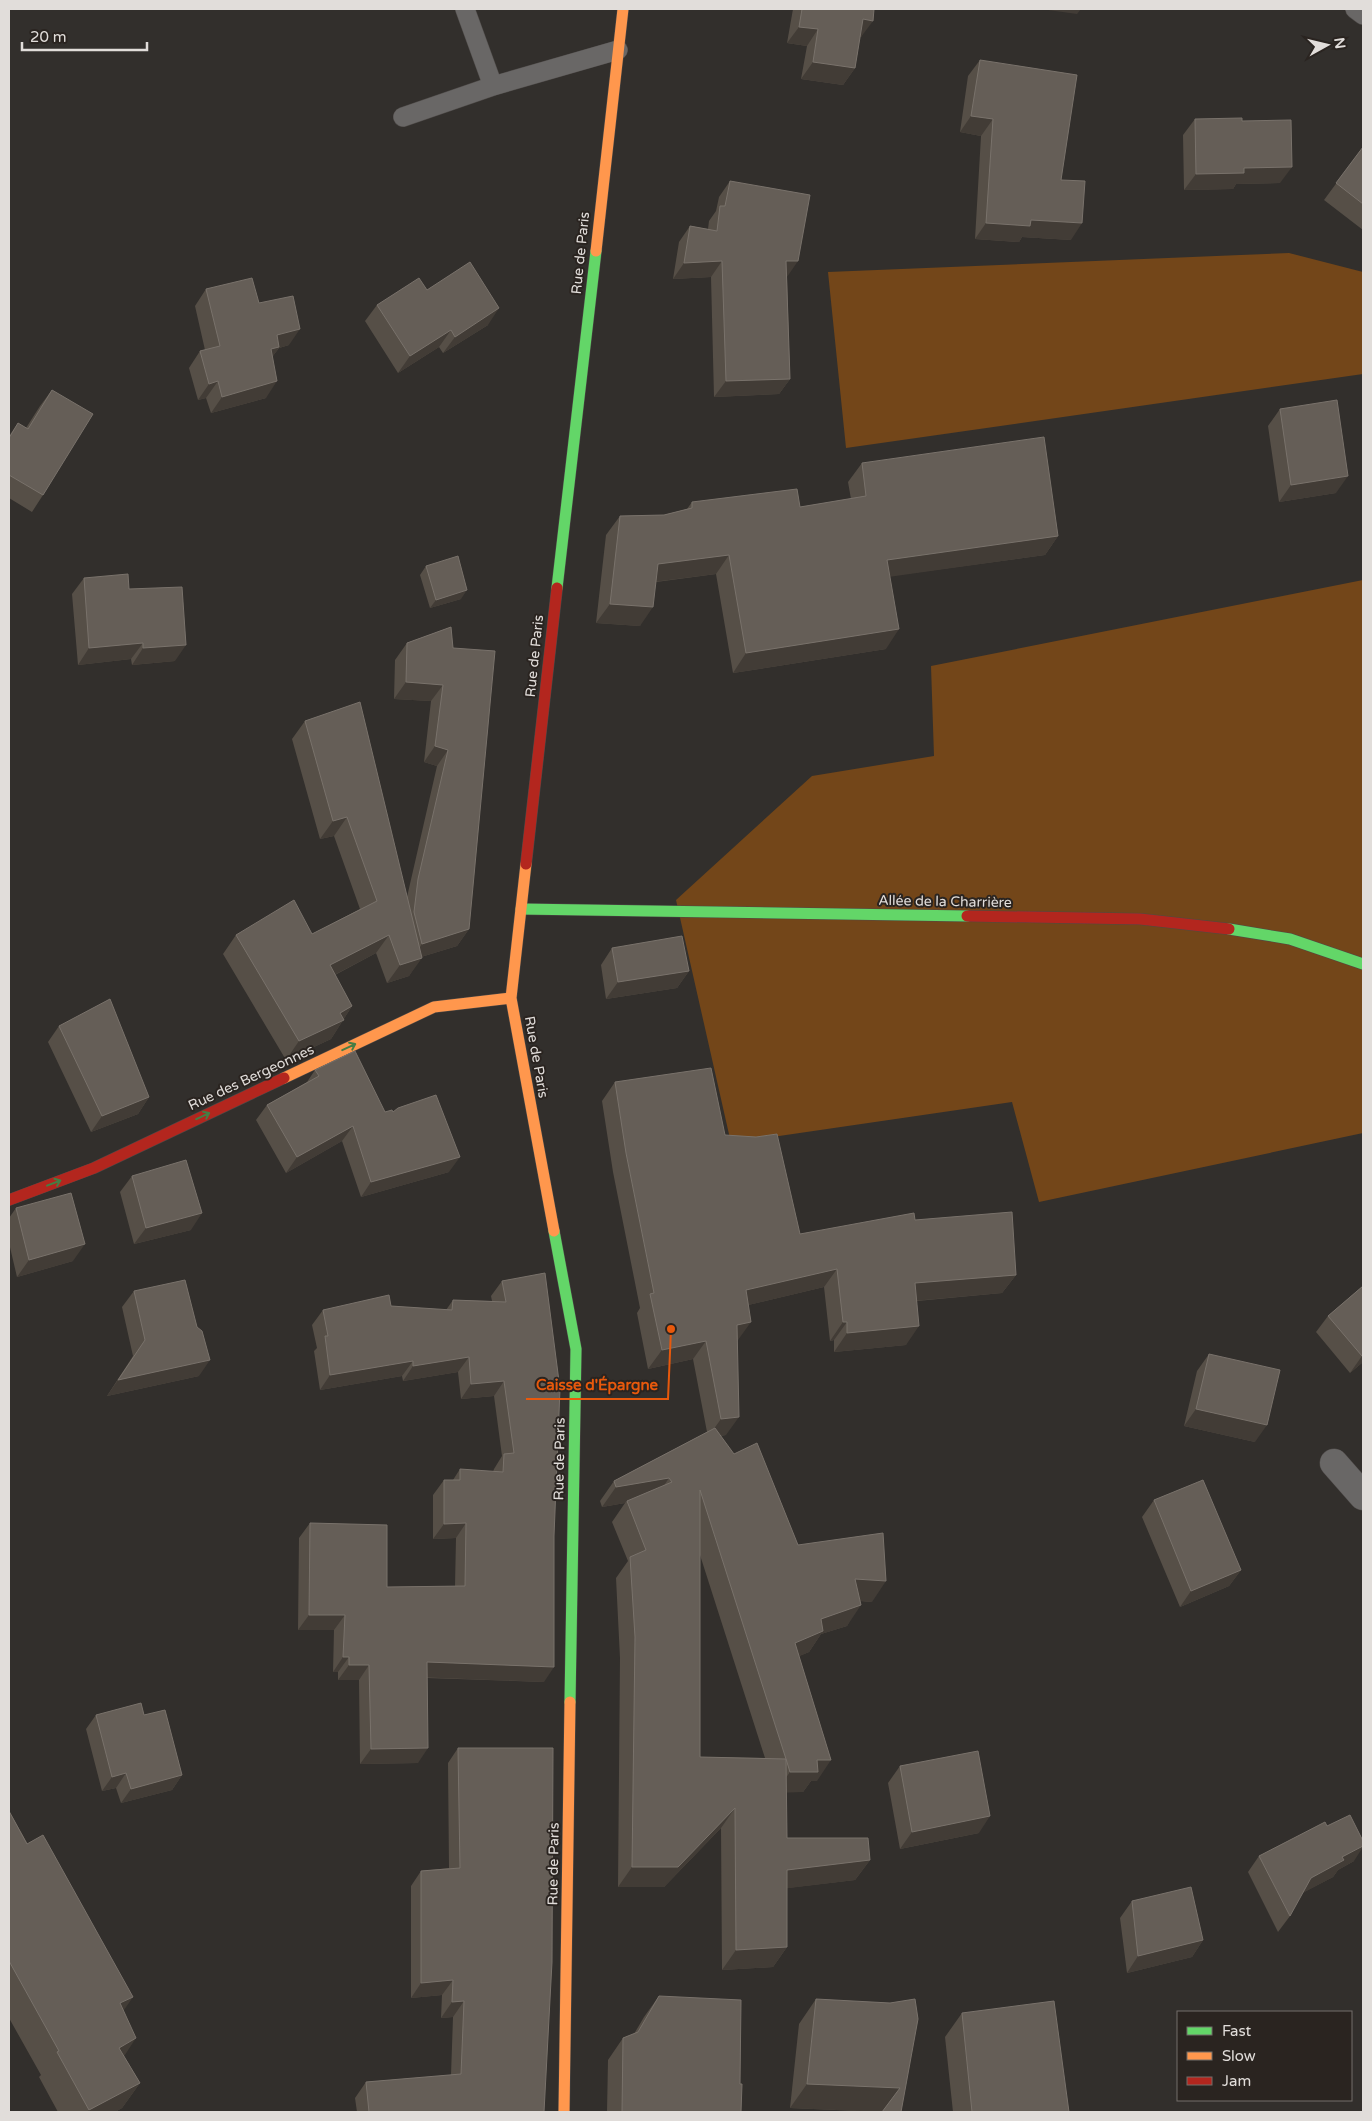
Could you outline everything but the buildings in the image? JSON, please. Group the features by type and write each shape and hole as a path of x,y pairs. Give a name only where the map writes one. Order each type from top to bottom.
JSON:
{"main road":[{"name":"Rue de Paris","path":"564,2112 576,1349 511,998 623,9"},
{"name":"Allée de la Charrière","path":"521,909 1140,919 1214,926 1290,939 1363,964"},
{"name":"Rue des Bergeonnes","path":"9,1200 94,1168 434,1007 511,998"}],"street":[{"path":"1334,1463 1363,1496"}],"lane":[{"path":"465,9 493,86"},
{"path":"1355,9 1363,16"},
{"path":"403,117 493,86 618,50"}],"shaded area":[{"path":"1289,253 1363,272 1363,374 846,448 828,272"},
{"path":"1363,580 1363,1133 1039,1202 1012,1102 731,1143 676,900 812,776 934,756 931,666"}],"traffic: fast":[{"path":"557,588 596,251"},
{"path":"521,909 967,916"},
{"path":"1229,929 1290,939 1363,964"},
{"path":"554,1231 576,1349 570,1702"}],"traffic: slow":[{"path":"596,251 623,9"},
{"path":"526,864 511,998 554,1231"},
{"path":"284,1078 434,1007 511,998"},
{"path":"564,2112 570,1702"}],"traffic: jam":[{"path":"526,864 557,588"},
{"path":"967,916 1140,919 1229,929"},
{"path":"9,1200 94,1168 284,1078"}],"place":[{"name":"Caisse d'Épargne","path":"671,1329"}]}
